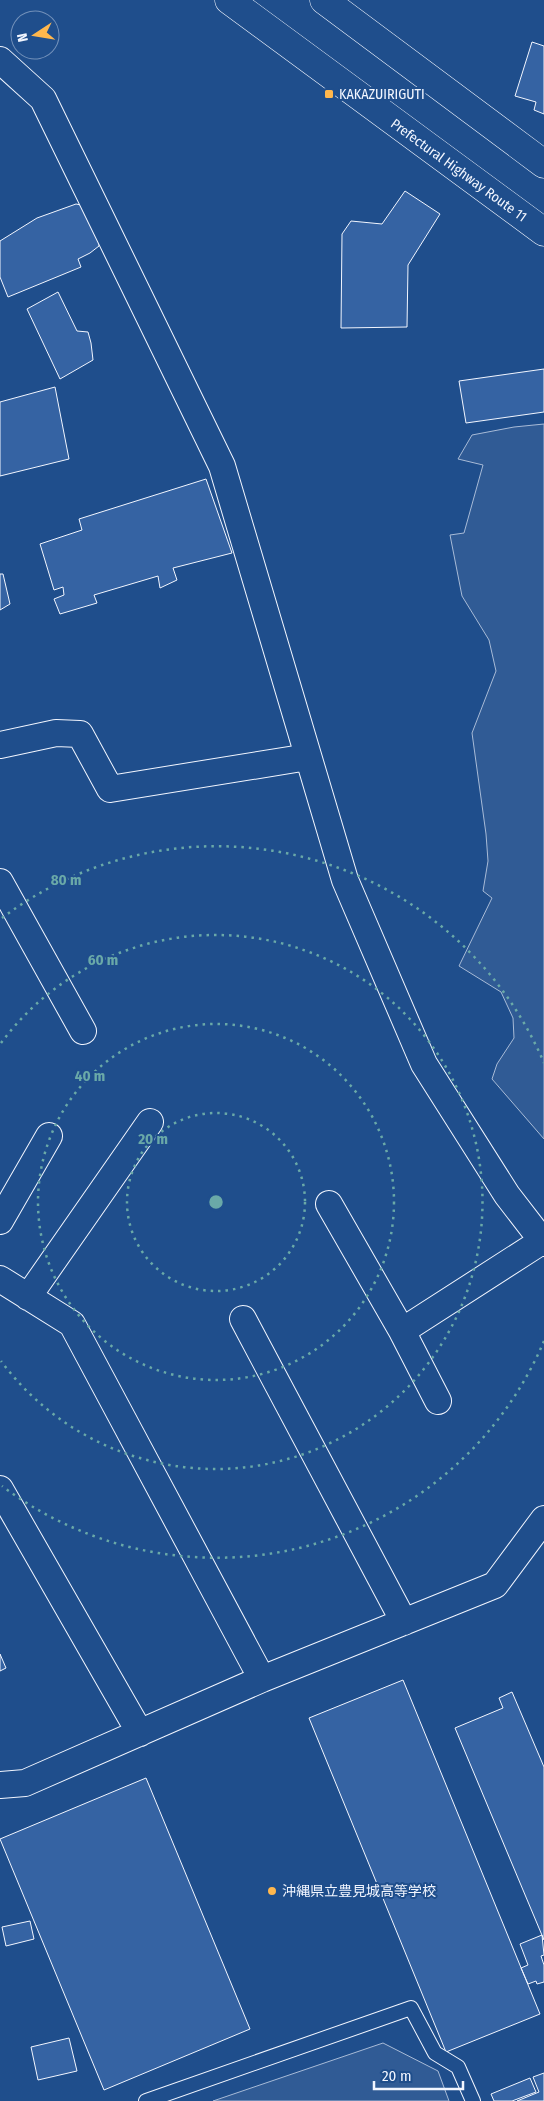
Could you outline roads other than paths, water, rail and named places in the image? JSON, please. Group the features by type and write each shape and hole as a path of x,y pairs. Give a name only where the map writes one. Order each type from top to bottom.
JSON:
{"main road":[{"name":"Prefectural Highway Route 11","path":"229,0 544,232"},
{"path":"324,0 544,164"}],"street":[{"path":"0,60 43,99 222,466 345,880 424,1064 507,1195 543,1242 402,1331"},
{"path":"0,746 56,733 80,734 110,790 308,757"},
{"path":"0,882 83,1032"},
{"path":"28,1297 150,1122"},
{"path":"0,1221 49,1136"},
{"path":"329,1204 402,1331 438,1401"},
{"path":"0,1279 72,1324 262,1679"},
{"path":"244,1319 404,1622"},
{"path":"0,1489 140,1733"},
{"path":"0,1785 26,1783 262,1679 495,1585 544,1519"}],"lane":[{"path":"146,2101 411,2008 435,2052 458,2066 473,2101"}],"place":[{"name":"KAKAZUIRIGUTI","path":"329,94"},
{"name":"沖縄県立豊見城高等学校","path":"272,1891"}]}
